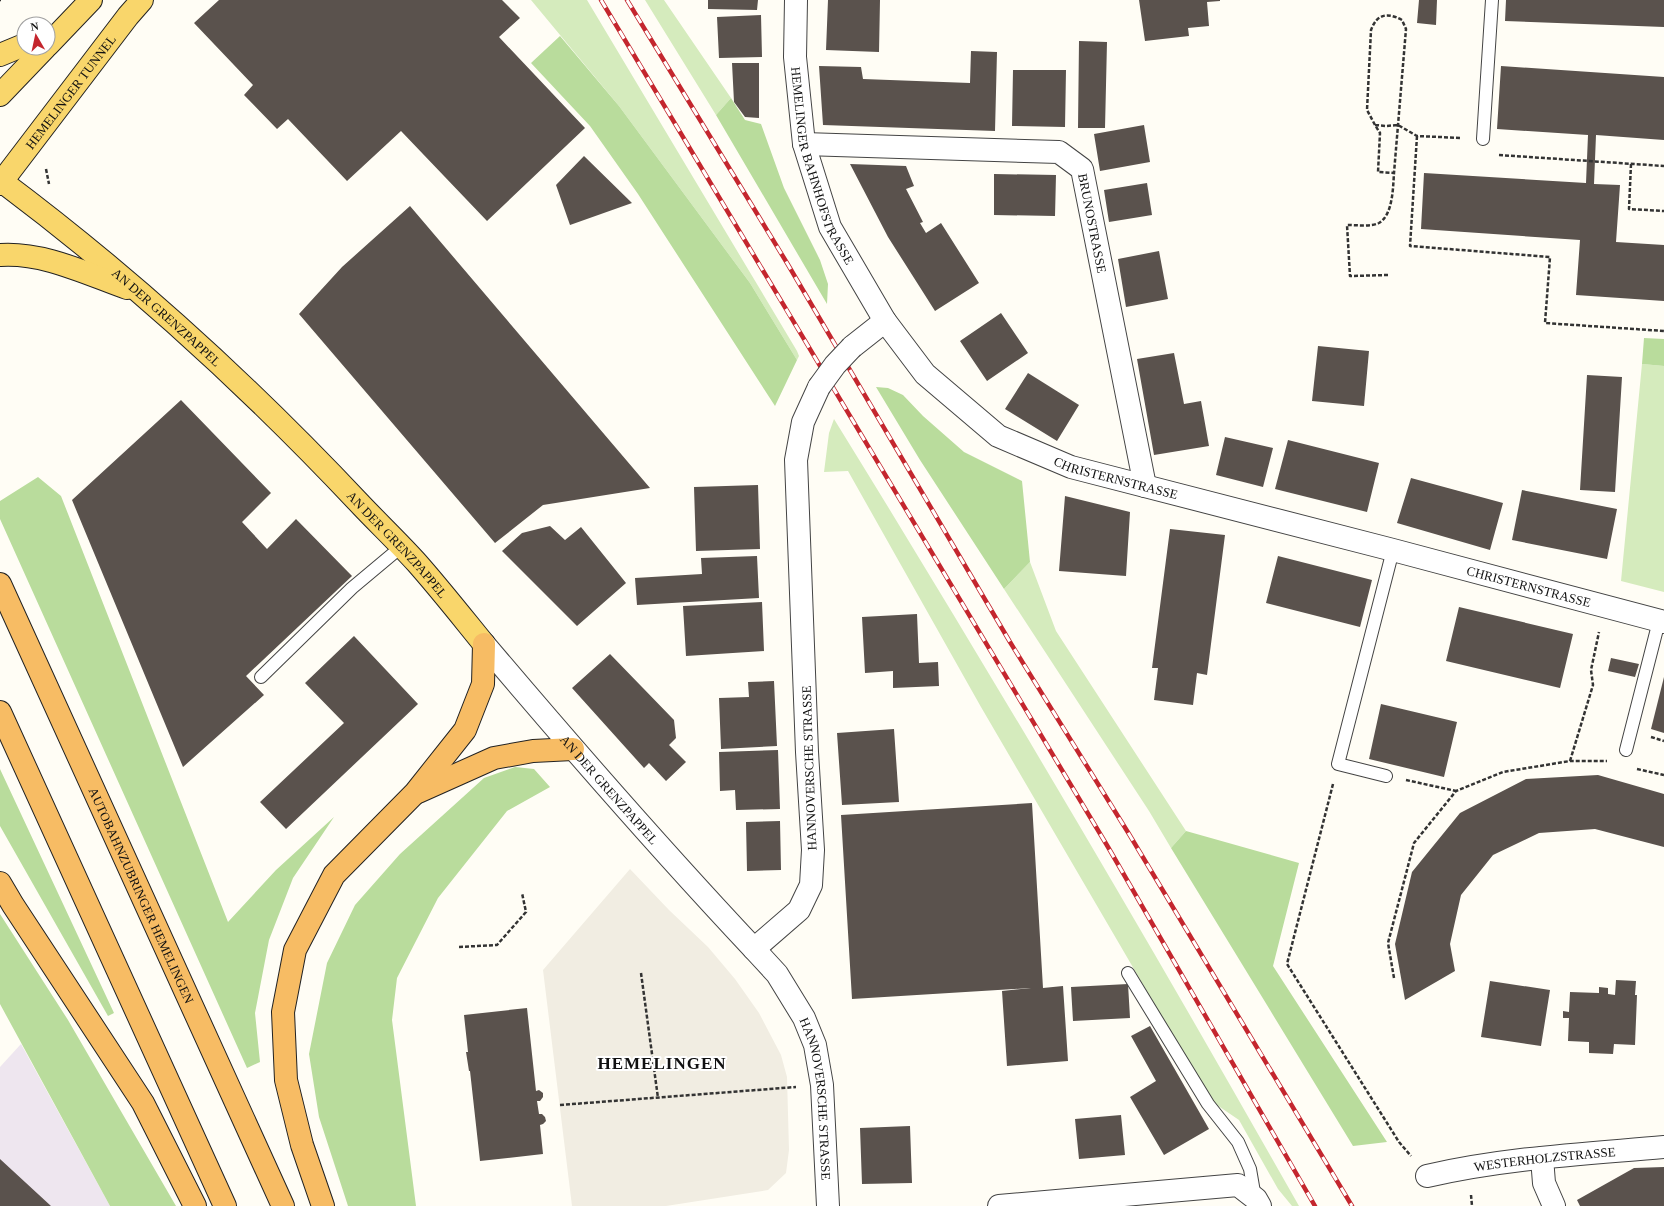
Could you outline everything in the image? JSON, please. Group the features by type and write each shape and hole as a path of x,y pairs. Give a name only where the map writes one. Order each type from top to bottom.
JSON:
{"highway":[{"name":"AUTOBAHNZUBRINGER HEMELINGEN","path":"0,584 283,1206"},
{"path":"324,1206 302,1145 286,1080 284,1012 295,950 334,875 415,793 465,730 483,684 484,644"},
{"path":"0,712 224,1206"},
{"path":"415,793 494,758 533,751 573,749"},
{"path":"0,883 12,905 143,1103 195,1206"}],"main road":[{"path":"56,32 91,0"},
{"name":"HEMELINGER TUNNEL","path":"1,182 128,16 142,0"},
{"path":"0,56 16,49"},
{"path":"0,95 37,56"},
{"name":"AN DER GRENZPAPPEL","path":"1,182 58,224 144,294 259,402 322,463 416,563 484,644"},
{"path":"0,255 15,254 46,259 144,294"}],"street":[{"name":"HEMELINGER BAHNHOFSTRASSE","path":"796,0 795,56 804,144 830,226 885,321"},
{"name":"BRUNOSTRASSE","path":"804,144 1059,152 1082,169 1145,486"},
{"name":"HANNOVERSCHE STRASSE","path":"828,1206 822,1085 815,1045 804,1018 778,974 754,949 799,910 812,885 813,850 807,752 796,460 803,422 819,387 835,365 852,347 885,321"},
{"name":"CHRISTERNSTRASSE","path":"885,321 925,374 998,436 1071,467 1662,621"},
{"name":"AN DER GRENZPAPPEL","path":"484,644 573,749 707,899 754,949"},
{"name":"WESTERHOLZSTRASSE","path":"1427,1176 1467,1167 1542,1158 1664,1147"},
{"path":"1542,1158 1544,1183 1554,1206"},
{"path":"999,1206 1238,1185 1258,1203"}],"lane":[{"path":"1483,139 1492,0"},
{"path":"261,677 352,588 400,547"},
{"path":"1386,776 1338,764 1393,550"},
{"path":"1626,750 1662,621"},
{"path":"1128,973 1208,1104 1238,1142 1250,1169 1258,1203"}],"path":[{"path":"1388,275 1350,276 1347,225 1368,225 1379,223 1388,213 1392,198 1406,29 1402,20 1392,15 1383,16 1374,22 1371,30 1367,110 1380,133 1378,172 1394,173"},
{"path":"1375,125 1398,125 1417,136 1483,139 1483,148 1490,154 1664,166"},
{"path":"38,135 58,224"},
{"path":"1417,136 1410,246 1550,258 1545,323 1664,330"},
{"path":"1632,164 1629,209 1664,211"},
{"path":"1570,761 1593,685 1591,670 1605,606"},
{"path":"1394,978 1388,943 1414,843 1456,792 1503,772 1570,761 1608,761"},
{"path":"1338,764 1287,964 1399,1142 1427,1176"},
{"path":"1636,768 1664,775"},
{"path":"1386,776 1456,792"},
{"path":"459,947 497,946 526,912 522,893"},
{"path":"641,973 658,1098"},
{"path":"560,1105 822,1085"}],"shaded area":[{"path":"630,869 669,910 708,947 735,979 759,1013 781,1055 787,1077 789,1150 786,1173 768,1190 666,1206 572,1206 543,970"},
{"path":"21,1044 110,1206 0,1206 0,1067"}],"green space":[{"path":"531,0 587,0 797,351 799,356 797,360 750,283 619,106"},
{"path":"645,0 664,0 731,98 716,115"},
{"path":"560,36 619,106 750,283 797,360 775,406 638,194 590,126 531,63"},
{"path":"731,98 745,120 761,124 784,188 820,260 828,284 827,304 716,115"},
{"path":"1644,338 1664,339 1664,366 1642,364"},
{"path":"1642,364 1664,366 1664,592 1621,581"},
{"path":"876,387 888,388 903,395 923,416 964,452 1022,481 1030,562 1004,589 920,460"},
{"path":"834,419 1070,810 1186,1008 1299,1206 1292,1206 1278,1189 1239,1120 1211,1101 981,707 848,471 824,472 829,433"},
{"path":"38,477 61,496 228,922 276,870 334,817 293,878 269,940 255,1013 260,1062 247,1068 0,519 0,501"},
{"path":"1030,562 1056,631 1186,831 1171,848 1149,811 1004,589"},
{"path":"515,767 534,769 550,787 507,811 438,898 397,978 392,1020 416,1206 348,1206 319,1117 309,1054 327,963 355,905 400,854 484,778"},
{"path":"0,769 114,1013 108,1016 0,826"},
{"path":"1186,831 1299,863 1273,966 1387,1142 1353,1146 1171,848"},
{"path":"0,914 68,1020 176,1206 110,1206 0,1004"}],"building":[{"path":"219,0 502,0 520,18 499,37 585,128 487,221 401,131 347,181 288,119 277,129 244,95 253,85 194,23"},
{"path":"708,0 758,0 757,10 708,9"},
{"path":"828,0 880,0 879,52 826,50"},
{"path":"1139,0 1220,1 1207,2 1209,26 1188,28 1189,36 1145,41"},
{"path":"1419,0 1437,0 1436,25 1417,23"},
{"path":"1506,0 1664,0 1664,27 1505,21"},
{"path":"761,15 762,57 719,58 717,17"},
{"path":"1079,41 1107,42 1105,128 1078,128"},
{"path":"971,51 997,52 995,131 823,125 819,66 861,67 863,79 970,83"},
{"path":"732,63 759,63 759,118 745,117 734,102"},
{"path":"1501,66 1664,77 1664,140 1596,135 1594,184 1620,185 1616,242 1664,245 1664,301 1576,295 1580,240 1421,229 1424,173 1586,183 1588,135 1497,129"},
{"path":"1013,70 1066,70 1065,127 1012,126"},
{"path":"1144,125 1150,162 1100,171 1094,134"},
{"path":"584,156 632,203 570,225 556,185"},
{"path":"850,164 906,166 914,186 906,189 923,222 920,223 926,233 941,223 979,283 935,311 888,237"},
{"path":"994,174 1056,175 1055,216 994,215"},
{"path":"1147,183 1152,215 1109,222 1104,190"},
{"path":"410,206 650,488 543,505 495,543 299,314 342,267"},
{"path":"1159,251 1168,299 1126,307 1118,259"},
{"path":"1001,313 1028,353 987,381 960,341"},
{"path":"1318,346 1369,351 1364,406 1312,401"},
{"path":"1174,353 1184,404 1201,401 1209,446 1154,455 1137,359"},
{"path":"1028,373 1079,405 1057,441 1005,409"},
{"path":"1587,375 1622,377 1615,492 1580,490"},
{"path":"181,400 271,493 242,522 267,549 296,519 352,576 246,676 264,695 183,767 72,500"},
{"path":"1225,437 1273,448 1263,487 1216,475"},
{"path":"1288,440 1379,463 1367,512 1275,489"},
{"path":"1411,478 1503,503 1490,550 1397,523"},
{"path":"758,485 760,549 696,551 694,487"},
{"path":"1522,490 1617,509 1607,559 1512,540"},
{"path":"1065,496 1130,512 1126,576 1059,571"},
{"path":"550,526 565,540 581,527 626,583 577,626 502,551 522,533"},
{"path":"1170,529 1225,535 1207,675 1197,673 1193,705 1154,700 1158,668 1152,668"},
{"path":"757,556 759,598 637,605 635,578 702,574 701,558"},
{"path":"1278,556 1372,580 1360,627 1266,603"},
{"path":"762,602 764,651 686,656 683,606"},
{"path":"1459,607 1573,634 1560,688 1446,661"},
{"path":"917,614 919,663 938,662 939,686 893,688 893,671 865,673 862,617"},
{"path":"354,636 418,704 286,829 260,802 344,723 305,683"},
{"path":"610,654 674,720 676,738 669,745 686,762 666,781 649,763 644,768 572,688"},
{"path":"1611,658 1639,664 1635,677 1608,671"},
{"path":"1664,677 1664,733 1651,729"},
{"path":"774,681 777,746 721,749 719,698 749,697 748,682"},
{"path":"1381,704 1457,722 1444,777 1369,759"},
{"path":"894,729 899,802 842,805 837,733"},
{"path":"778,750 780,809 736,810 735,790 720,791 719,752"},
{"path":"1598,775 1664,794 1664,847 1595,829 1539,833 1493,855 1461,895 1450,944 1455,971 1405,1000 1395,944 1412,872 1460,813 1526,779"},
{"path":"1032,803 1043,988 1063,986 1068,1061 1007,1066 1002,991 1031,988 852,999 841,815"},
{"path":"780,821 781,870 747,871 746,822"},
{"path":"1616,980 1636,981 1635,995 1637,995 1635,1045 1614,1044 1613,1054 1589,1053 1589,1042 1568,1041 1569,1018 1563,1018 1563,1011 1569,1012 1570,992 1599,993 1599,987 1608,988 1608,994 1615,995"},
{"path":"1490,981 1550,990 1541,1046 1481,1037"},
{"path":"1128,984 1130,1018 1073,1021 1071,987"},
{"path":"527,1008 536,1091 539,1090 543,1093 543,1097 540,1101 537,1101 539,1114 542,1114 545,1117 546,1121 540,1125 543,1154 480,1161 470,1071 466,1052 468,1052 464,1015"},
{"path":"1150,1026 1209,1129 1164,1155 1130,1097 1156,1081 1131,1036"},
{"path":"1121,1115 1125,1155 1079,1159 1075,1119"},
{"path":"910,1126 912,1183 862,1184 860,1128"},
{"path":"0,1159 51,1206 0,1206"},
{"path":"1664,1167 1664,1206 1580,1206 1577,1200 1634,1168"}],"railway":[{"path":"601,0 1108,847 1315,1206"},
{"path":"627,0 787,263 1010,642 1129,834 1352,1206"}],"district":[{"name":"HEMELINGEN","path":"662,1063"}]}
